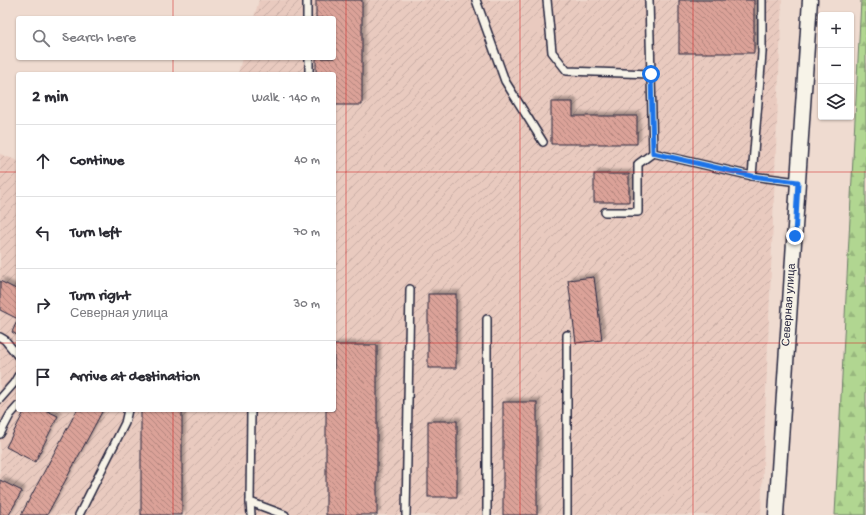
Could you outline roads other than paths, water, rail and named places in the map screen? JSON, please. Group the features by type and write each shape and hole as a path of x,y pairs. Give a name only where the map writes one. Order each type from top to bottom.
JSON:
{"street":[{"name":"Северная улица","path":"776,515 810,0"}],"lane":[{"path":"307,0 307,16"},
{"path":"476,0 505,80 543,142"},
{"path":"547,0 552,52 567,71 651,74"},
{"path":"649,0 653,153"},
{"path":"752,176 762,53 762,0"},
{"path":"309,60 309,72"},
{"path":"605,212 638,212 638,164 653,153 752,176 798,182"},
{"path":"406,515 410,290"},
{"path":"488,318 488,515"},
{"path":"567,336 567,515"},
{"path":"0,337 5,340 16,354"},
{"path":"0,399 16,380"},
{"path":"0,388 7,392"},
{"path":"0,434 10,415 16,408"},
{"path":"79,515 125,423 128,412"},
{"path":"251,412 251,515"},
{"path":"250,502 285,515"}]}
